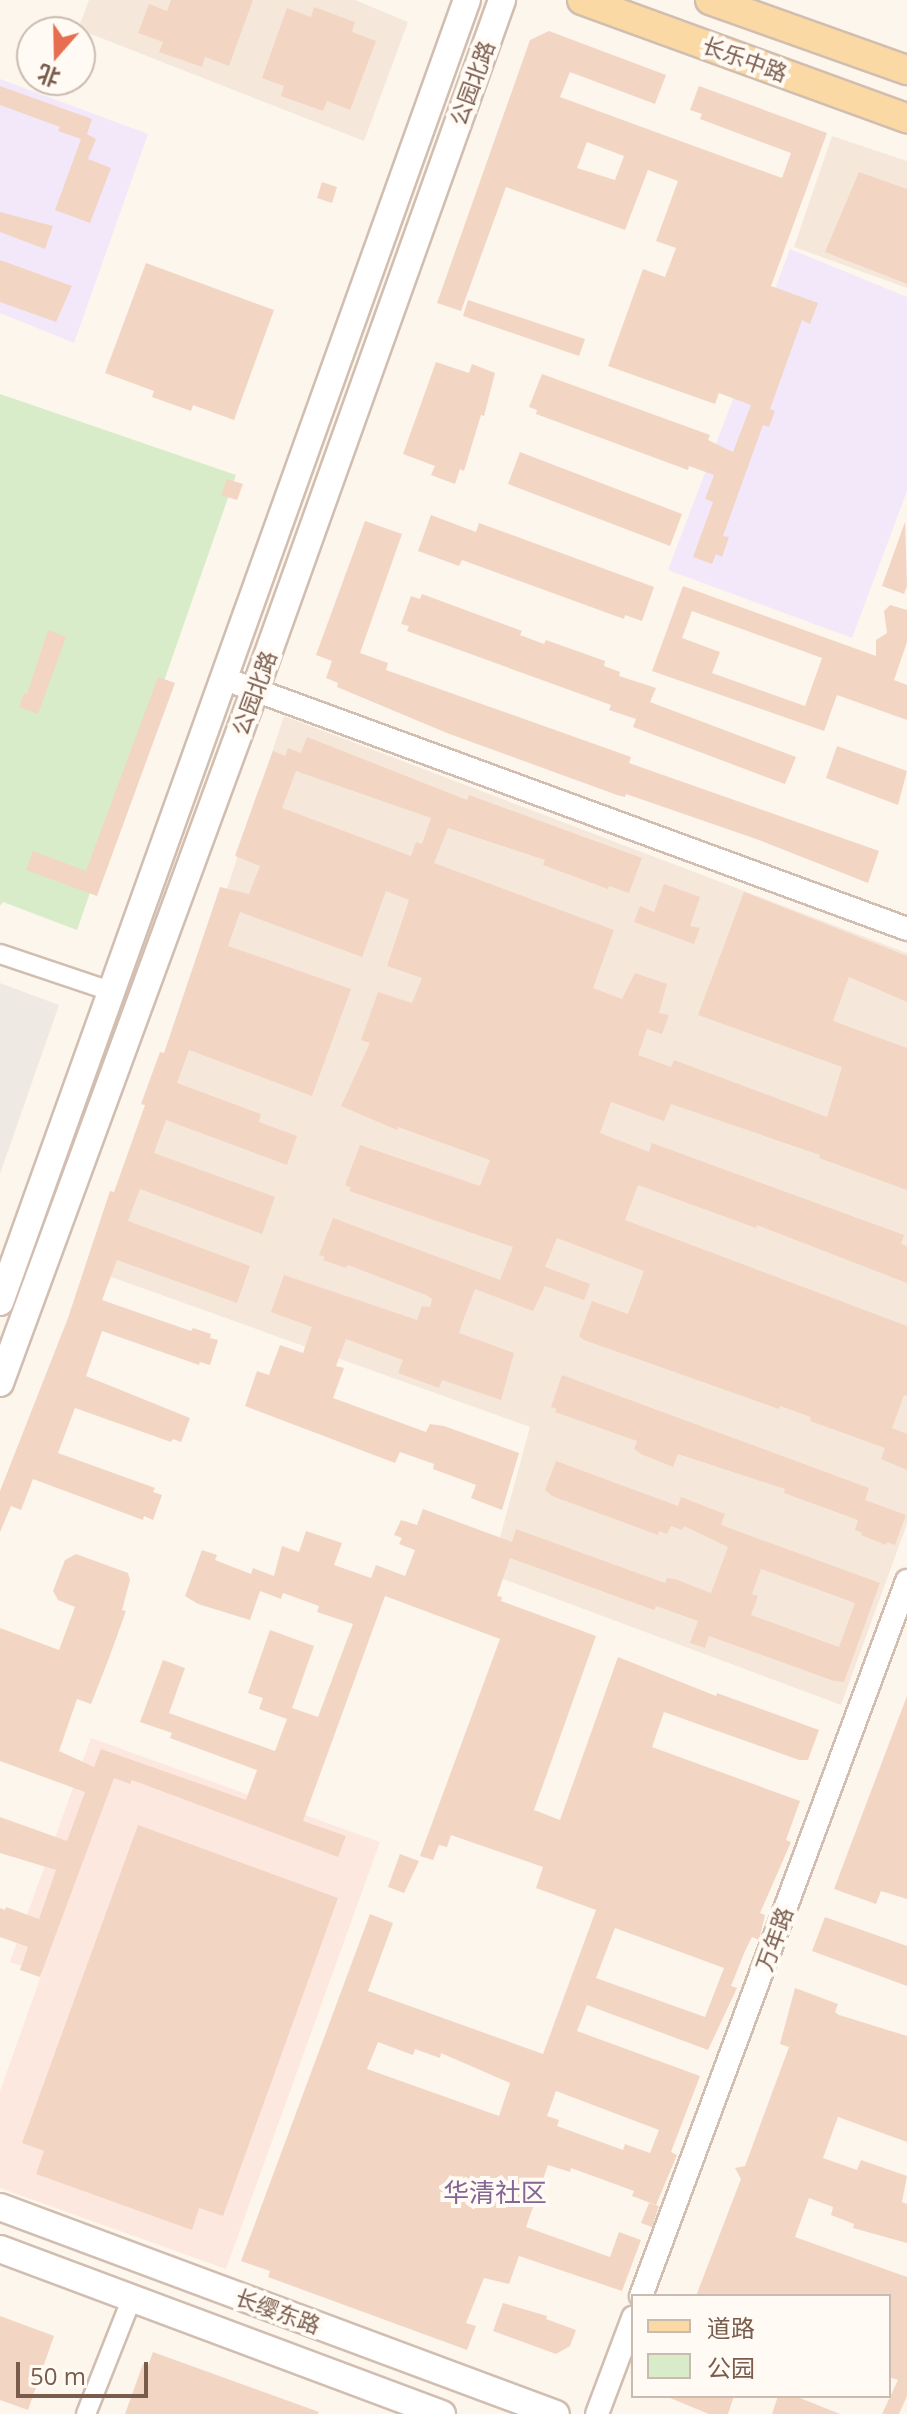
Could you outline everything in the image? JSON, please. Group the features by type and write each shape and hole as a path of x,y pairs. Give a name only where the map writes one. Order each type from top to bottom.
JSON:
{"main road":[{"name":"公园北路","path":"0,1302 467,0"},
{"name":"公园北路","path":"0,1383 255,690 502,0"},
{"name":"长乐中路","path":"582,0 907,118"},
{"name":"长乐中路","path":"710,0 907,70"},
{"name":"长缨东路","path":"0,2207 556,2414"},
{"name":"长缨东路","path":"0,2249 442,2414"}],"street":[{"path":"225,679 907,929"},
{"path":"0,954 113,992"},
{"name":"万年路","path":"642,2294 907,1581"},
{"path":"86,2414 132,2298"},
{"path":"597,2414 631,2323"}],"shaded area":[{"path":"89,0 355,0 408,22 364,141 96,36 96,16 83,16"},
{"path":"0,79 16,85 16,96 46,96 148,134 74,343 0,313"},
{"path":"832,136 907,161 907,288 794,247"},
{"path":"790,249 907,297 907,491 852,638 668,570"},
{"path":"284,716 907,953 907,1524 841,1705 490,1574 530,1427 100,1273"},
{"path":"0,983 59,1005 0,1174"},
{"path":"91,1738 380,1842 226,2269 0,2188 0,2091 42,1973 10,1962"}],"green space":[{"path":"0,394 236,475 77,930 3,902 0,906"}],"building":[{"path":"171,0 253,0 229,66 205,57 202,67 159,52 163,42 138,33 149,4 167,11"},
{"path":"314,7 355,22 352,32 376,41 350,110 327,101 323,111 281,96 284,86 262,78 287,8 311,17"},
{"path":"549,31 666,75 655,104 570,72 560,97 782,178 791,153 700,119 702,114 690,110 699,86 827,133 771,286 818,303 810,324 802,320 770,409 775,411 769,427 763,425 723,536 729,537 722,557 716,554 712,564 693,557 713,502 705,499 714,475 689,466 688,470 536,414 537,410 529,407 542,374 710,435 708,440 733,452 751,405 719,393 715,404 608,366 643,269 665,277 676,248 656,241 678,181 648,170 625,230 506,187 461,311 437,303 530,40","holes":["587,142 624,156 615,180 577,168"]},
{"path":"0,86 16,92 16,96 28,96 92,119 87,134 96,139 88,159 111,168 90,223 55,210 81,139 58,131 60,127 0,105"},
{"path":"859,172 907,189 907,284 825,252"},
{"path":"322,182 337,187 332,203 317,198"},
{"path":"0,212 53,226 45,249 0,232"},
{"path":"0,260 72,286 56,322 0,302"},
{"path":"146,263 274,310 234,420 193,405 191,411 152,397 154,391 105,373"},
{"path":"468,300 585,339 579,356 463,316"},
{"path":"436,362 469,373 472,364 495,373 484,416 481,415 464,471 460,469 455,484 431,475 435,466 403,454"},
{"path":"520,452 682,514 670,546 508,484"},
{"path":"227,479 243,484 237,500 221,495"},
{"path":"431,515 476,532 479,523 654,587 642,621 625,615 624,619 462,560 459,566 418,551"},
{"path":"365,521 402,534 360,653 388,663 386,670 631,757 629,763 879,851 868,883 759,840 626,794 625,797 617,795 447,733 337,687 338,683 326,678 332,661 316,655"},
{"path":"905,522 907,586 904,594 882,586"},
{"path":"683,586 876,656 876,640 887,633 884,611 890,605 907,610 907,642 894,680 907,685 907,720 837,695 824,731 652,671","holes":["692,611 822,658 805,706 712,673 720,652 682,638"]},
{"path":"422,594 522,631 520,635 544,644 546,640 605,661 604,666 620,672 619,676 656,688 650,702 796,757 785,784 633,727 636,719 609,710 611,705 407,631 409,626 401,624 411,596 420,599"},
{"path":"48,630 66,637 38,714 19,707 24,693 27,694"},
{"path":"158,677 175,683 97,896 26,870 33,851 86,871"},
{"path":"307,737 467,800 469,795 642,858 629,893 609,886 608,889 543,865 545,860 448,828 434,863 614,930 593,988 622,999 635,973 667,984 659,1013 669,1015 662,1034 647,1029 638,1055 671,1067 674,1060 827,1117 842,1067 698,1015 744,892 907,956 907,1002 849,977 833,1021 907,1048 907,1190 819,1158 820,1155 671,1104 664,1121 611,1102 600,1133 649,1152 652,1143 904,1235 901,1244 907,1246 907,1283 757,1225 756,1228 638,1185 625,1220 907,1326 907,1396 904,1395 892,1428 907,1434 907,1470 881,1459 885,1448 810,1421 811,1417 780,1406 779,1409 584,1340 579,1336 592,1301 628,1314 644,1271 557,1238 545,1267 590,1284 584,1300 545,1286 533,1311 475,1289 460,1329 459,1333 514,1353 501,1400 442,1380 439,1388 398,1373 403,1360 346,1339 336,1366 344,1368 333,1398 426,1432 430,1424 444,1426 519,1453 502,1510 471,1498 476,1485 433,1469 434,1464 400,1452 395,1463 245,1406 257,1371 269,1375 280,1345 303,1353 312,1327 271,1312 284,1275 417,1320 422,1306 430,1307 432,1299 426,1295 348,1265 346,1268 323,1260 325,1257 319,1255 333,1218 500,1280 513,1247 349,1191 351,1188 345,1185 360,1145 480,1186 490,1160 398,1127 397,1130 341,1106 370,1043 361,1040 378,992 412,1003 422,978 387,966 409,900 386,891 362,957 240,912 228,946 351,989 312,1096 189,1050 177,1083 261,1114 259,1122 297,1136 287,1165 166,1120 154,1153 275,1197 262,1234 140,1189 128,1221 250,1266 237,1303 117,1260 102,1300 191,1331 193,1328 211,1334 210,1338 218,1340 210,1365 200,1362 199,1365 102,1331 86,1376 190,1418 181,1442 173,1439 171,1442 75,1408 58,1453 155,1488 153,1492 162,1495 153,1520 144,1516 143,1520 33,1479 21,1510 11,1506 0,1532 0,1491 68,1318 110,1191 114,1192 145,1105 141,1104 160,1052 164,1053 220,887 249,894 260,866 235,856 256,797 273,751 285,756 288,748 301,753","holes":["296,771 431,818 422,844 416,842 411,856 282,808"]},
{"path":"837,746 907,771 898,805 826,778"},
{"path":"664,884 700,897 690,926 700,928 694,944 634,922 640,906 654,912"},
{"path":"562,1375 869,1488 865,1500 906,1515 895,1545 887,1542 886,1545 861,1535 855,1530 858,1520 784,1493 785,1489 678,1454 673,1467 634,1449 637,1441 555,1412 557,1409 551,1407"},
{"path":"556,1461 678,1506 681,1497 725,1514 721,1525 880,1583 844,1682 709,1636 705,1648 690,1643 698,1621 656,1606 654,1610 510,1558 497,1596 502,1597 501,1601 596,1636 534,1810 560,1820 618,1657 716,1696 717,1693 819,1730 808,1760 799,1760 664,1712 652,1747 800,1801 786,1840 791,1842 760,1913 765,1915 759,1940 752,1937 745,1951 731,1986 737,1988 708,2050 587,2005 577,2031 700,2076 671,2152 677,2155 656,2205 632,2196 634,2191 571,2168 570,2172 548,2165 526,2227 610,2257 619,2232 641,2240 622,2291 519,2256 509,2284 484,2278 466,2323 476,2326 467,2350 268,2277 270,2271 241,2261 370,1914 393,1923 368,1991 543,2054 596,1910 536,1888 543,1867 451,1835 447,1847 439,1845 433,1860 420,1856 500,1639 385,1596 303,1821 346,1836 338,1857 132,1780 130,1784 114,1778 40,1977 20,1970 28,1947 0,1937 0,1908 5,1910 6,1907 39,1919 56,1870 0,1853 0,1817 67,1841 85,1792 0,1761 0,1628 59,1650 75,1607 58,1600 53,1591 65,1560 76,1554 128,1573 130,1580 122,1610 126,1611 109,1658 91,1704 77,1699 59,1751 94,1767 101,1749 246,1800 257,1770 170,1738 172,1733 140,1722 163,1660 185,1668 169,1713 275,1751 287,1719 259,1709 263,1698 248,1693 270,1630 314,1646 292,1708 318,1717 353,1624 317,1612 319,1606 283,1593 281,1599 260,1591 250,1620 198,1604 185,1596 202,1550 217,1555 215,1560 251,1574 253,1568 274,1576 282,1546 299,1552 306,1531 342,1543 334,1565 371,1578 376,1565 405,1576 415,1550 399,1544 402,1538 394,1535 401,1520 417,1525 423,1509 512,1542 516,1529 665,1583 667,1578 675,1579 711,1593 728,1547 684,1526 682,1530 671,1526 667,1534 659,1531 658,1535 552,1496 545,1490","holes":["761,1569 855,1603 839,1647 751,1615 758,1596 752,1594","615,1928 724,1968 705,2017 596,1978","378,2042 413,2055 415,2049 440,2058 441,2053 510,2083 499,2116 367,2069","556,2091 659,2130 650,2153 625,2144 623,2150 557,2126 559,2120 547,2116"]},
{"path":"907,1696 907,1899 881,1891 876,1904 834,1889"},
{"path":"138,1825 338,1898 223,2216 199,2208 192,2230 36,2174 44,2151 22,2143"},
{"path":"400,1854 419,1861 404,1893 388,1887"},
{"path":"825,1917 907,1946 907,1986 812,1951"},
{"path":"795,1988 838,2004 835,2012 839,2015 907,2036 907,2142 838,2117 823,2158 857,2170 861,2160 907,2176 902,2202 907,2204 907,2243 853,2228 854,2224 831,2215 833,2207 809,2198 795,2237 907,2277 907,2396 899,2414 882,2414 898,2380 891,2378 891,2294 697,2294 741,2179 735,2168 745,2166 789,2047 780,2044"},
{"path":"649,2203 659,2206 652,2227 641,2223"},
{"path":"503,2303 547,2316 546,2319 576,2330 570,2346 556,2354 493,2331"},
{"path":"0,2316 54,2336 28,2410 0,2400"},
{"path":"153,2352 319,2412 125,2414 143,2364 148,2366"},
{"path":"670,2398 733,2398 728,2414 709,2414"},
{"path":"777,2398 800,2398 840,2414 772,2414"}],"district":[{"name":"华清社区","path":"495,2193"}]}
